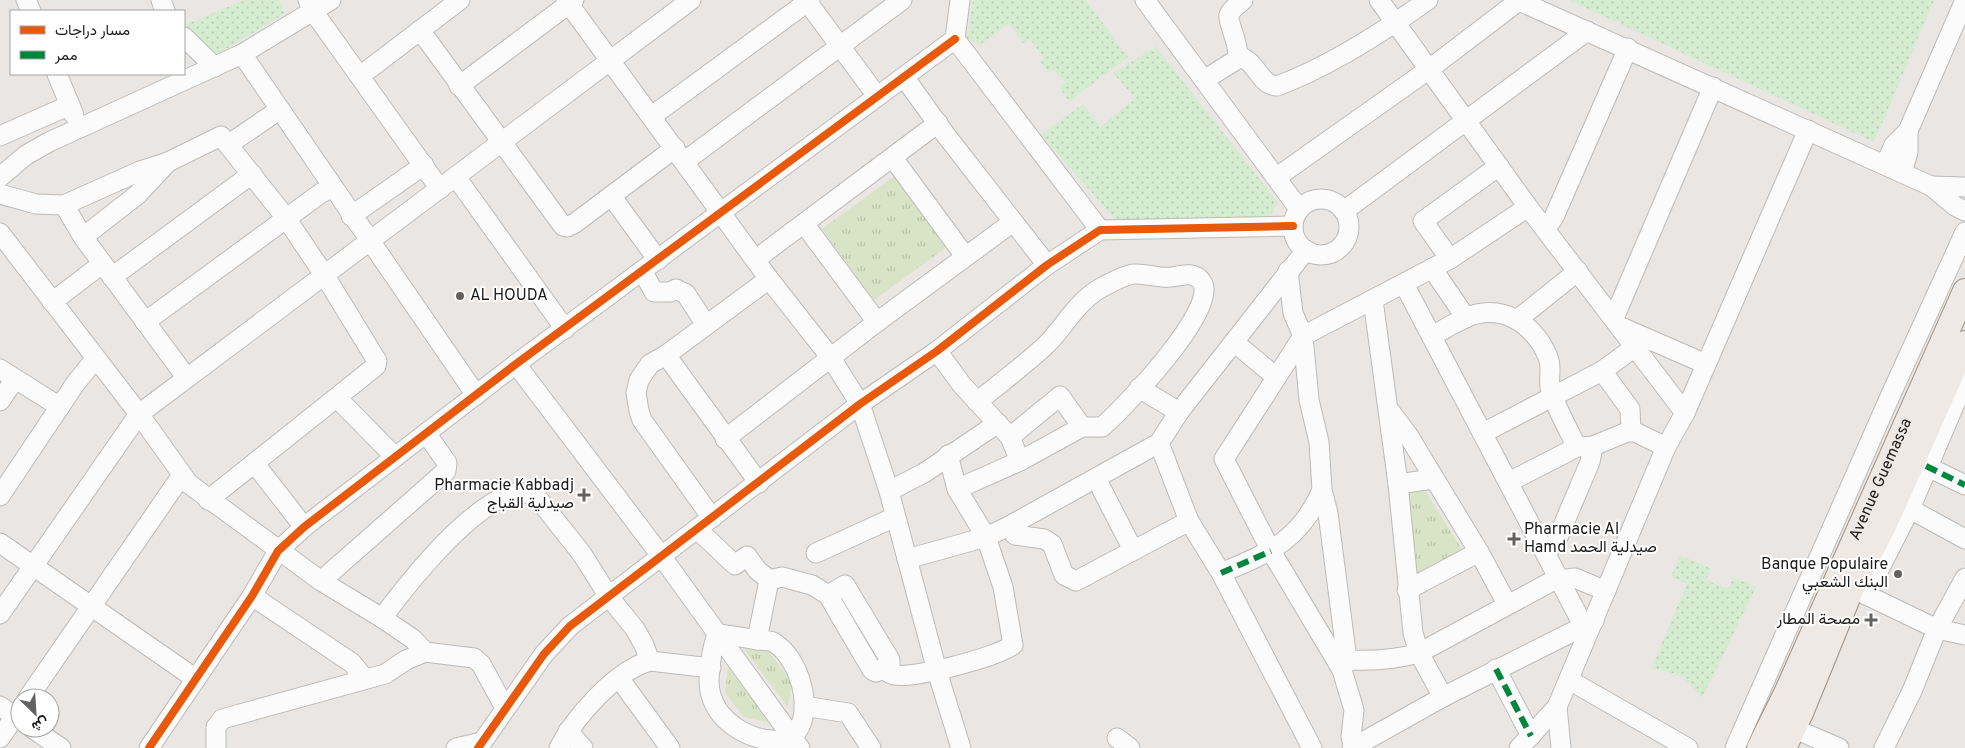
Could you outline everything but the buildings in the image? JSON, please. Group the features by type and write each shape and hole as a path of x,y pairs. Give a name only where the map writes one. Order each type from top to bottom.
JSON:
{"main road":[{"name":"Avenue Guemassa","path":"1784,732 1965,292"},
{"name":"Avenue Guemassa","path":"1759,748 1784,732 1859,592 1886,522 1965,343"}],"street":[{"path":"0,162 26,155 177,79 215,67 242,54 311,5 331,0"},
{"path":"360,76 460,0"},
{"path":"0,614 139,414 186,377 370,243 692,0"},
{"path":"420,30 459,86 563,226 571,226 612,197 680,154 902,0"},
{"path":"960,0 955,39 1100,230"},
{"path":"456,748 480,745 556,639 609,596 860,404 937,351 1047,265 1100,230 1296,217 1309,201 1322,199 1334,202 1344,211 1348,228 1342,244 1328,253 1317,254 1306,250 1297,242 1296,217 1277,177 1145,0"},
{"path":"1204,80 1238,57 1237,40 1229,20 1229,14 1243,0"},
{"path":"1379,0 1528,207 1617,322 1684,413"},
{"path":"1238,57 1249,60 1263,80 1270,86 1277,86 1322,66 1395,24 1428,0"},
{"path":"1277,177 1428,70 1519,0 1931,186 1955,206 1965,211"},
{"path":"1885,165 1894,145 1908,131 1964,0"},
{"path":"459,86 570,1 611,61 770,279 831,358 860,404 889,491 937,671 961,748"},
{"path":"652,116 808,1 838,46 877,96"},
{"path":"311,5 440,189"},
{"path":"1344,211 1586,30"},
{"path":"185,38 215,67"},
{"path":"149,748 252,596 278,551 304,527 516,364 643,272 955,39"},
{"path":"1546,229 1554,217 1628,48"},
{"path":"242,54 351,216 476,395"},
{"path":"57,75 80,128"},
{"path":"904,77 1047,265"},
{"path":"1617,322 1713,87"},
{"path":"0,136 70,105"},
{"path":"229,144 280,110"},
{"path":"756,259 938,123"},
{"path":"1496,669 1525,742 1557,707 1569,680 1588,623 1606,591 1666,447 1706,364 1808,130"},
{"path":"1902,173 1908,152 1908,131"},
{"path":"0,194 36,204 64,205 140,171 168,162 219,136 229,144 286,218 325,276 377,364 375,368 208,500"},
{"path":"0,177 26,155"},
{"path":"893,158 965,256"},
{"path":"83,237 138,195 168,162"},
{"path":"351,216 424,165"},
{"path":"1450,259 1423,221 1500,166"},
{"path":"52,302 107,270 252,174"},
{"path":"456,177 564,329"},
{"path":"1931,186 1965,187"},
{"path":"145,322 286,218 321,193 332,188"},
{"path":"612,197 658,260"},
{"path":"64,205 83,237 186,377"},
{"path":"1344,665 1271,552 1224,459 1303,336 1450,259 1528,207"},
{"path":"725,439 877,322 1013,222"},
{"path":"805,224 877,322"},
{"path":"1735,748 1965,232"},
{"path":"0,233 139,414 182,475 208,500 278,551 321,581 413,639 425,652"},
{"path":"908,559 986,537 1159,442 1178,412 1306,250"},
{"path":"1432,268 1466,318"},
{"path":"1288,271 1293,314 1303,336 1309,400 1319,442 1322,490 1328,513 1344,665 1354,710 1351,737 1353,748 1443,697 1588,623"},
{"path":"1518,319 1578,271"},
{"path":"643,272 654,292 670,292 676,289 686,294 706,325"},
{"path":"957,489 1020,461 1082,428 1102,426 1163,363 1202,305 1206,288 1201,280 1194,276 1180,273 1171,277 1133,274 1098,290 1078,308 1047,344 977,402"},
{"path":"712,518 642,420 636,393 639,380 650,364 666,356 770,279"},
{"path":"1404,284 1559,579 1588,623"},
{"path":"1373,300 1389,409 1413,633 1419,652 1443,697"},
{"path":"1432,336 1466,318 1490,313 1508,315 1518,319 1536,334 1549,359 1551,369 1549,381 1553,397 1585,447 1590,462 1556,542 1546,552"},
{"path":"1617,322 1706,364"},
{"path":"1234,342 1276,377"},
{"path":"1483,433 1602,371 1635,347"},
{"path":"937,351 977,402 1010,437 1020,461"},
{"path":"666,356 758,483"},
{"path":"3,485 95,359"},
{"path":"516,364 662,557 796,743"},
{"path":"1602,371 1630,409 1632,431"},
{"path":"0,401 8,374 60,407"},
{"path":"1139,388 1178,412"},
{"path":"1963,391 1926,466 1910,509 1859,592 1937,629 1965,635"},
{"path":"1010,437 1060,396 1082,428"},
{"path":"337,398 395,457"},
{"path":"1389,409 1408,435 1507,604"},
{"path":"889,491 924,473 998,423"},
{"path":"1509,482 1585,447 1632,431 1666,447"},
{"path":"321,581 446,471 447,463 426,433"},
{"path":"1159,442 1189,521 1221,573 1312,748"},
{"path":"770,580 782,577 804,583 828,595 845,585 890,660 890,665 884,670 894,675 937,671 1013,645 1003,587 986,537 957,489 948,455"},
{"path":"255,464 304,527"},
{"path":"1926,466 1965,485"},
{"path":"35,688 182,475"},
{"path":"1096,478 1132,550"},
{"path":"1398,484 1433,479"},
{"path":"1221,573 1271,552 1302,525 1322,490"},
{"path":"382,618 421,569 446,543 482,511 512,493 530,493 536,496 582,554 609,596 644,644 650,662"},
{"path":"1910,509 1965,540"},
{"path":"816,553 895,517"},
{"path":"1009,526 1015,535 1044,539 1052,544 1064,575 1072,580 1084,578 1132,550 1189,521"},
{"path":"697,529 735,565 747,556 758,571 770,580"},
{"path":"0,543 196,679"},
{"path":"1407,590 1478,552"},
{"path":"1344,665 1404,657 1419,652 1507,604 1559,579 1575,578 1606,591"},
{"path":"1884,748 1912,691 1937,629 1965,578"},
{"path":"757,640 766,590 770,580"},
{"path":"252,596 352,663 365,679"},
{"path":"717,634 738,635 757,640 771,641 776,644 794,668 802,685 804,706 796,743"},
{"path":"717,634 711,668 710,694 720,711 743,732 760,744 781,741 796,743"},
{"path":"216,748 216,727 222,719 385,674 406,660 425,652 474,658 481,664 505,708"},
{"path":"560,748 568,731 608,687 641,664 650,662 711,668"},
{"path":"619,678 670,748"},
{"path":"1569,680 1688,748"},
{"path":"804,706 848,713 871,748"},
{"path":"1557,707 1561,748"},
{"path":"0,738 10,720"},
{"path":"568,731 583,748"},
{"path":"1784,732 1839,748"},
{"path":"46,738 61,748"}],"green space":[{"path":"244,0 279,0 284,14 216,55 185,25"},
{"path":"973,0 1086,0 1128,57 1069,101 1059,88 1065,82 1053,70 1049,73 1040,62 1043,57 1030,39 1023,43 1009,23 980,45 967,38"},
{"path":"1569,0 1934,0 1874,142"},
{"path":"1156,47 1278,203 1268,219 1116,220 1041,135 1083,104 1100,127 1135,98 1113,73"},
{"path":"896,175 948,246 874,300 822,229"},
{"path":"1420,483 1463,551 1411,582 1403,487"},
{"path":"1680,555 1711,569 1706,580 1728,589 1733,577 1756,587 1702,698 1681,677 1651,669 1687,584 1671,577"},
{"path":"744,649 768,650 792,683 788,707"},
{"path":"728,667 771,723 744,717 725,693"}],"marked path":[{"path":"1926,466 1965,485"},
{"path":"1221,573 1271,551"},
{"path":"1496,669 1531,736"}],"cycle path":[{"path":"149,748 252,596 278,551 304,527 516,364 955,39"},
{"path":"478,748 544,654 570,626 860,404 937,351 1047,265 1100,230 1293,226"}],"place":[{"name":"AL HOUDA","path":"460,296"},
{"name":"Pharmacie Kabbadj صيدلية القباج","path":"584,495"},
{"name":"Pharmacie Al Hamd صيدلية الحمد","path":"1514,539"},
{"name":"Banque Populaire البنك الشعبي","path":"1898,574"},
{"name":"مصحة المطار","path":"1871,620"}]}
